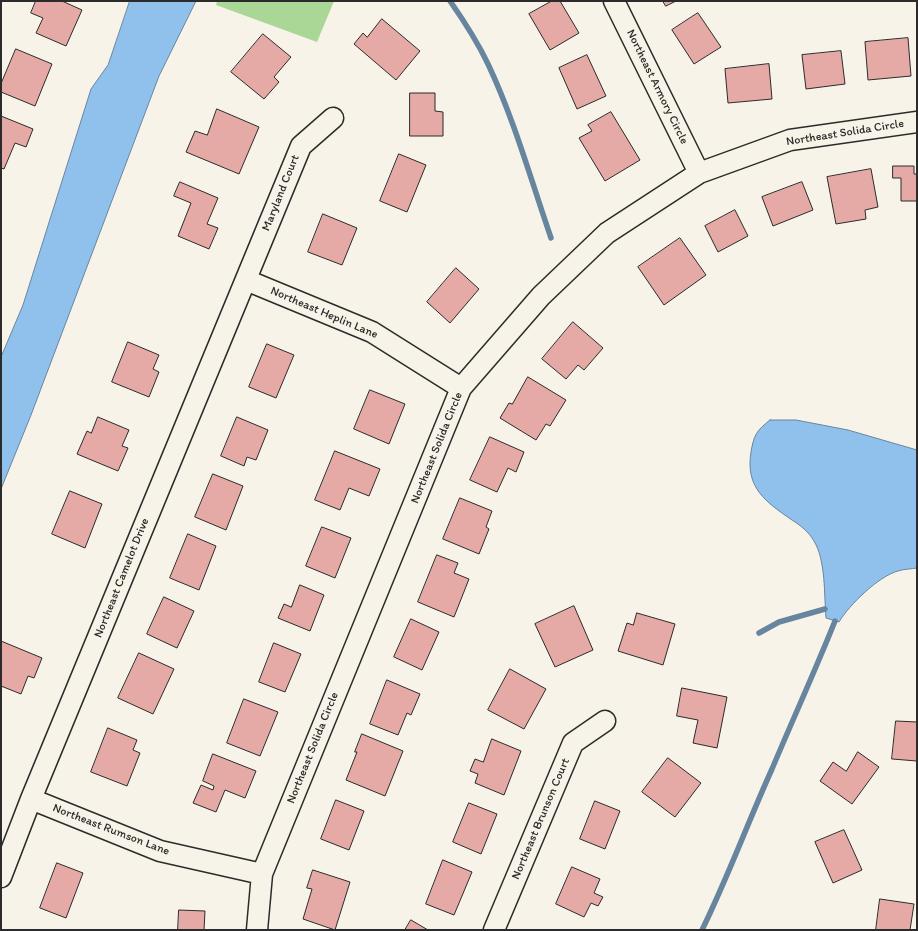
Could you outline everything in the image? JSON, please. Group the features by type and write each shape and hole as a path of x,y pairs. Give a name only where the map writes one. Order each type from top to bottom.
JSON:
{"street":[{"name":"Northeast Armory Circle","path":"614,1 699,173"},
{"name":"Maryland Court","path":"246,280 301,146 333,118"},
{"name":"Northeast Solida Circle","path":"257,930 262,874 461,388 541,296 607,233 699,173 790,140 917,122"},
{"name":"Northeast Heplin Lane","path":"246,280 372,332 461,388"},
{"name":"Northeast Camelot Drive","path":"1,877 31,799 246,280"},
{"name":"Northeast Brunson Court","path":"494,930 573,742 605,721"},
{"name":"Northeast Rumson Lane","path":"31,799 160,851 262,874"}],"green space":[{"path":"217,1 334,1 317,42 216,5"}],"water":[{"path":"130,1 196,1 159,76 31,415 1,489 1,357 23,305 91,89 108,65"},
{"path":"770,420 796,420 848,430 917,450 917,568 898,571 882,579 857,600 839,622 826,618 823,568 818,549 814,541 801,526 766,500 754,485 750,465 753,441 759,430"}],"building":[{"path":"36,1 62,1 82,10 66,46 36,33 43,18 31,13"},
{"path":"552,1 560,1 579,33 550,50 529,14"},
{"path":"663,1 676,1 666,6"},
{"path":"698,13 721,47 694,64 672,30"},
{"path":"382,19 420,51 396,80 354,44 363,33 367,37"},
{"path":"263,34 291,57 274,77 279,82 264,99 231,72"},
{"path":"908,38 911,76 868,80 865,42"},
{"path":"16,49 52,64 35,106 1,92 1,84"},
{"path":"841,51 845,84 806,89 802,55"},
{"path":"587,55 606,96 577,109 559,68"},
{"path":"769,64 772,99 728,103 725,69"},
{"path":"410,93 435,93 435,111 443,112 443,136 410,136"},
{"path":"217,109 259,127 239,174 186,152 195,131 207,135"},
{"path":"611,112 640,160 605,181 579,138 592,131 588,125"},
{"path":"1,116 33,129 26,147 15,143 4,169 1,168"},
{"path":"399,154 426,165 407,212 380,201"},
{"path":"893,166 914,166 914,174 917,174 917,201 901,201 901,178 893,178"},
{"path":"871,169 878,207 865,210 866,219 836,224 827,177"},
{"path":"180,182 218,198 207,224 218,228 209,249 178,236 191,203 174,196"},
{"path":"802,182 813,210 773,226 762,197"},
{"path":"735,210 748,236 718,252 705,226"},
{"path":"323,214 357,228 342,265 308,252"},
{"path":"680,238 706,275 664,305 638,267"},
{"path":"456,268 479,289 450,323 427,302"},
{"path":"573,322 603,348 584,370 578,365 566,379 542,359"},
{"path":"128,342 159,355 153,369 159,372 149,397 112,382"},
{"path":"267,344 294,355 276,398 249,387"},
{"path":"528,377 566,400 550,426 546,424 536,440 500,418 509,403 512,404"},
{"path":"370,390 405,404 389,444 354,429"},
{"path":"98,417 129,430 122,446 128,448 118,471 77,454 87,431 91,433"},
{"path":"237,417 268,430 256,460 247,457 244,466 221,456"},
{"path":"490,437 524,452 516,472 508,468 497,492 470,480"},
{"path":"335,451 380,469 369,496 349,488 340,510 315,500"},
{"path":"213,474 243,486 226,530 195,517"},
{"path":"70,491 102,504 85,548 52,534"},
{"path":"460,498 492,511 486,527 489,529 479,554 443,539"},
{"path":"322,527 351,538 335,578 306,566"},
{"path":"188,534 216,546 199,590 170,578"},
{"path":"437,555 458,563 454,573 469,579 454,617 418,602"},
{"path":"300,585 324,595 310,631 278,618 284,604 291,607"},
{"path":"164,597 194,611 177,648 147,634"},
{"path":"574,606 593,650 555,667 535,624"},
{"path":"637,613 675,624 663,665 618,651 627,623 633,625"},
{"path":"411,619 439,632 422,670 394,657"},
{"path":"1,641 42,658 34,678 28,676 21,694 1,686"},
{"path":"274,643 301,654 285,692 259,682"},
{"path":"139,653 174,669 153,714 118,698"},
{"path":"510,669 546,689 524,729 488,710"},
{"path":"387,680 420,694 411,715 407,713 398,735 370,724"},
{"path":"682,688 727,697 717,748 693,743 698,720 677,716"},
{"path":"244,699 278,712 260,756 227,743"},
{"path":"896,721 917,722 917,761 892,759"},
{"path":"108,728 137,740 133,750 140,753 127,786 91,772"},
{"path":"362,734 403,751 385,796 346,780"},
{"path":"492,739 521,751 504,795 475,783 478,774 470,771 475,759 483,762"},
{"path":"858,752 879,767 852,804 820,781 833,762 846,771"},
{"path":"213,754 256,771 245,798 225,790 216,812 193,803 201,785 213,790 214,786 203,781"},
{"path":"668,758 701,783 675,817 642,792"},
{"path":"336,800 364,811 349,850 321,839"},
{"path":"595,801 620,811 605,849 580,839"},
{"path":"469,803 497,814 481,854 453,842"},
{"path":"844,830 862,870 833,883 815,842"},
{"path":"443,860 472,872 454,915 426,904"},
{"path":"57,863 83,873 66,918 40,908"},
{"path":"572,867 600,879 594,893 603,897 598,906 591,903 584,917 556,904"},
{"path":"313,870 350,882 335,930 303,919 312,889 307,888"},
{"path":"880,899 914,904 910,930 876,930"},
{"path":"179,910 205,911 204,930 178,930"},
{"path":"411,920 428,930 405,930"}],"waterway":[{"path":"450,1 479,47 506,106 551,238"},
{"path":"759,633 779,622 825,609"},
{"path":"702,930 835,621"}]}
